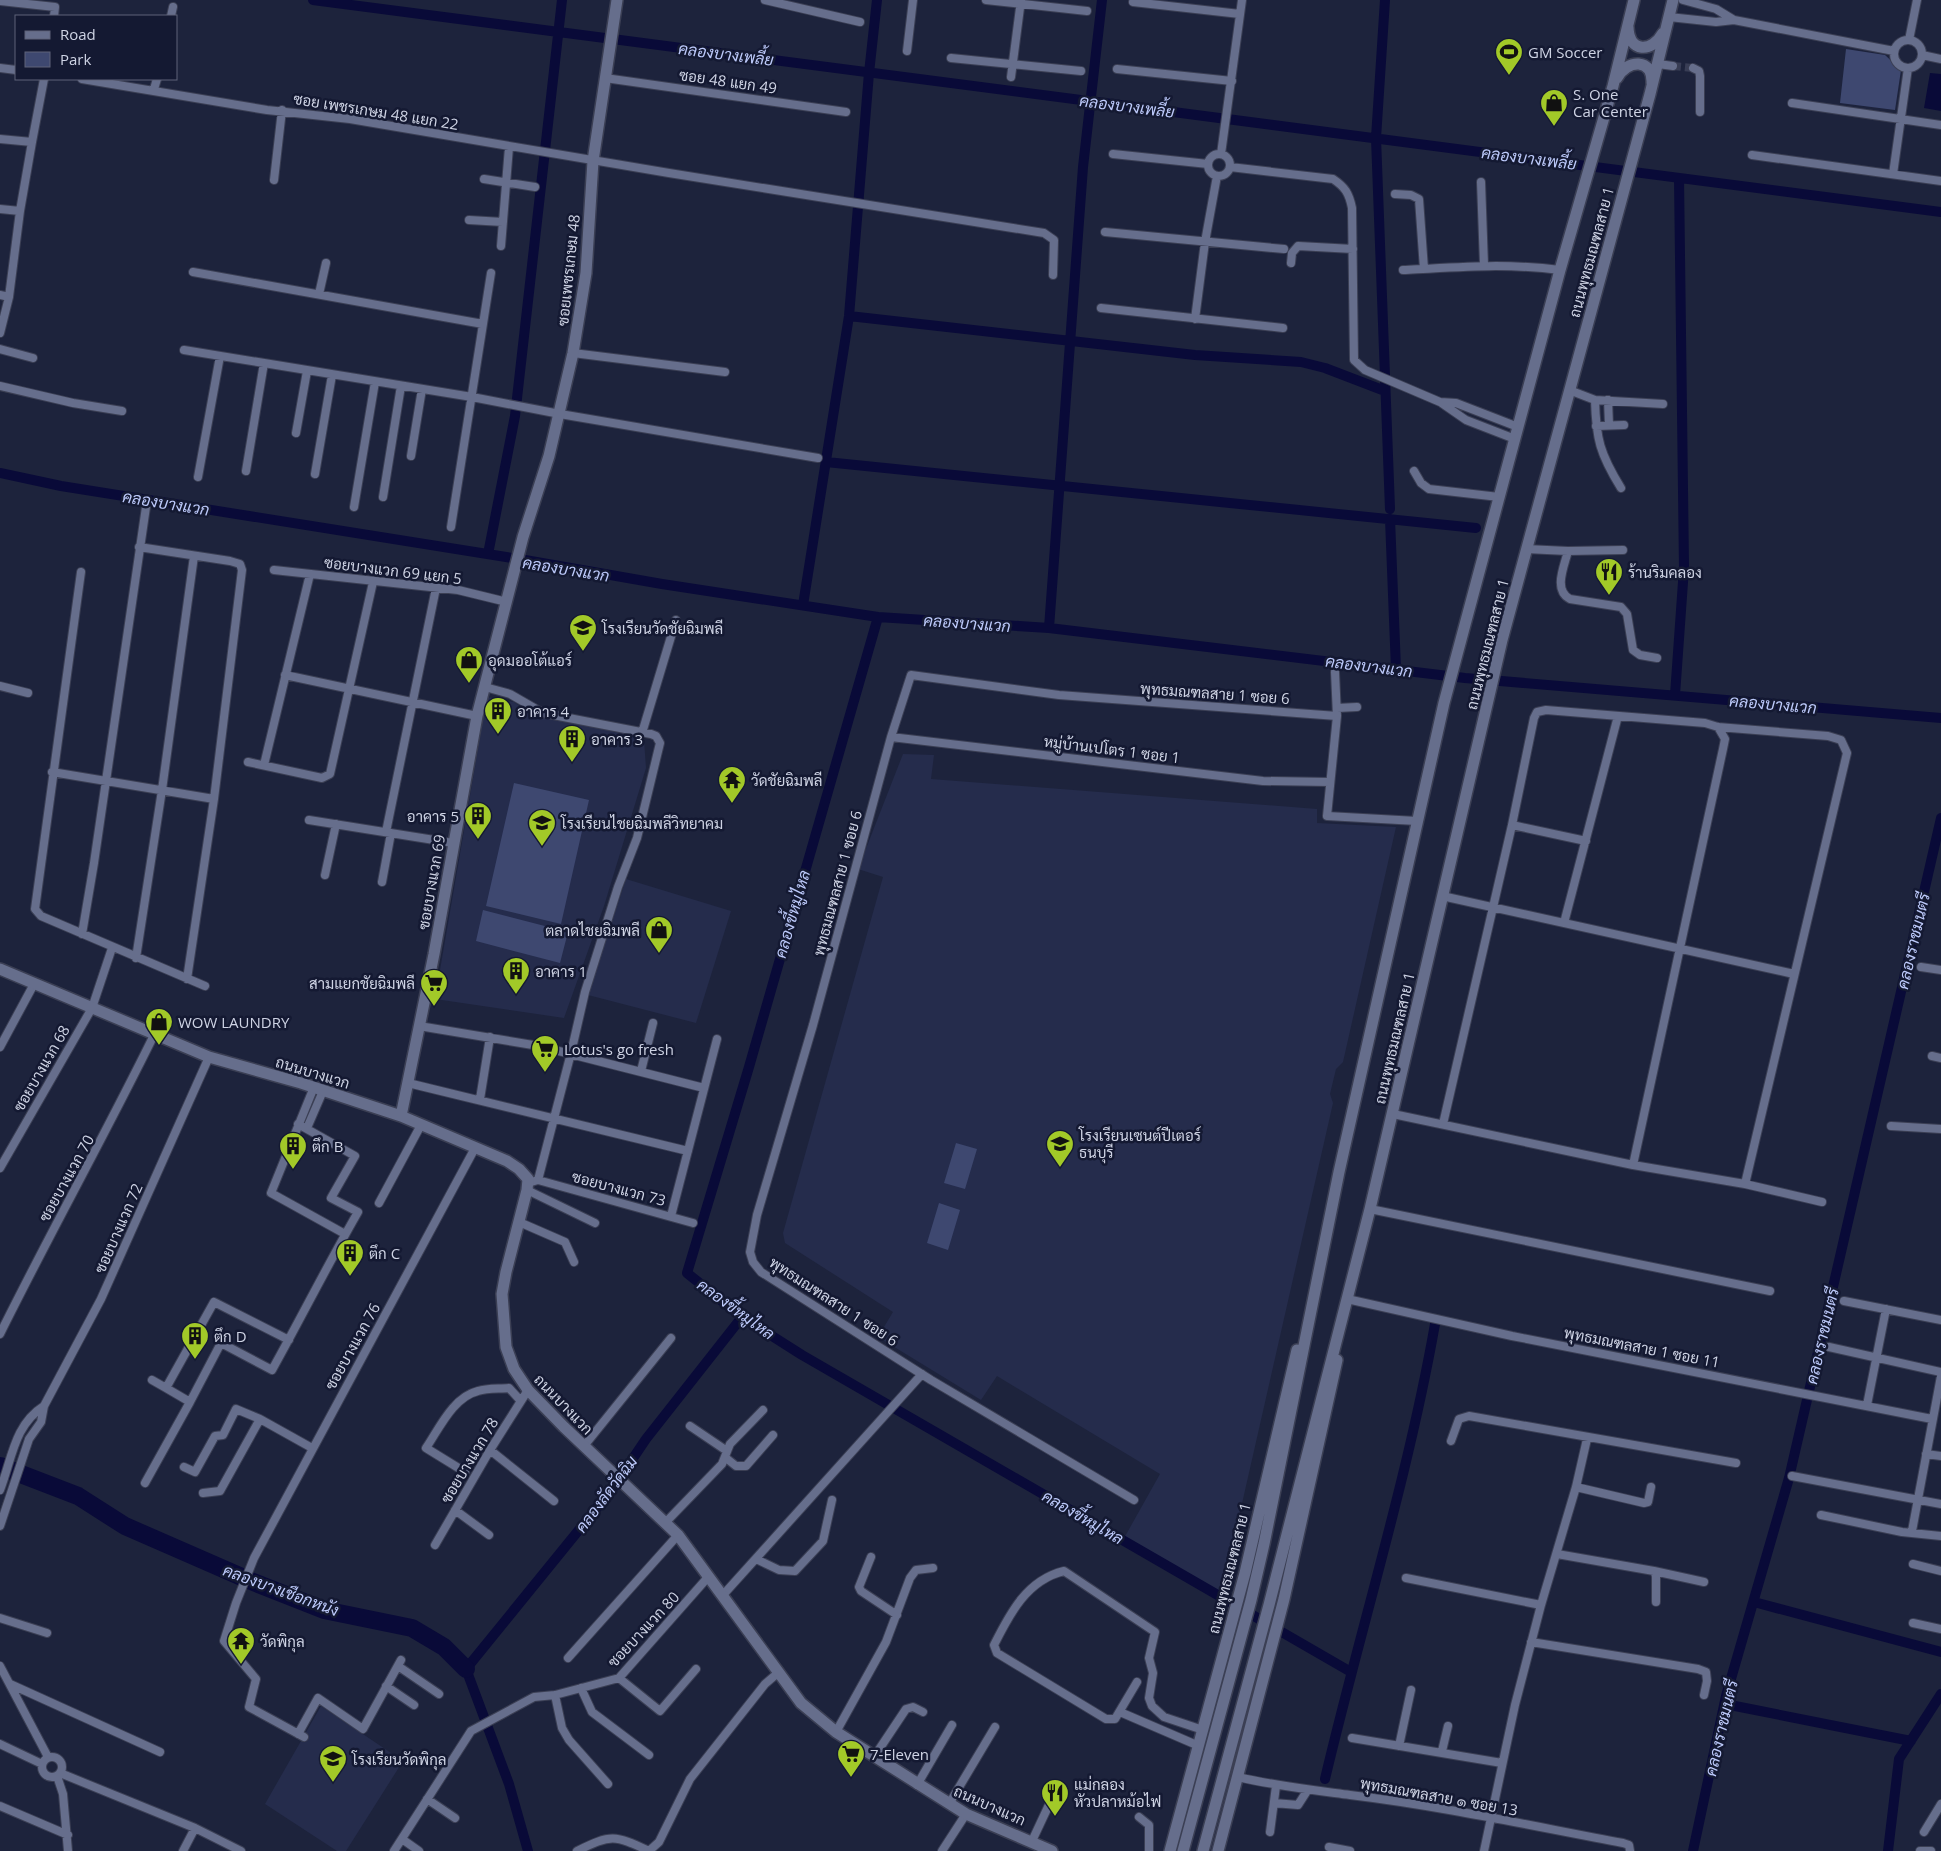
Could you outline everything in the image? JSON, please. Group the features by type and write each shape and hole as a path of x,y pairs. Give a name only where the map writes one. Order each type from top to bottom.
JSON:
{"main road":[{"name":"ซอยเพชรเกษม 48","path":"523,537 560,414 573,353 586,273 593,161 617,0"},
{"name":"ถนนพุทธมณฑลสาย 1","path":"1183,1851 1251,1600 1315,1291 1444,703 1560,270 1613,86 1634,0"},
{"name":"ถนนพุทธมณฑลสาย 1","path":"1203,1851 1269,1605 1370,1209 1502,640 1650,94 1673,0"},
{"path":"1630,14 1629,35 1633,42 1641,47 1650,47 1657,42 1668,21"},
{"path":"1613,86 1624,68 1633,64 1642,64 1652,77 1650,94"},
{"name":"ซอยบางแวก 69","path":"401,1116 434,954 477,716 523,537"},
{"name":"ถนนบางแวก","path":"0,969 209,1057 401,1116 476,1148 519,1169 525,1174 531,1184 518,1222 506,1272 502,1308 510,1359 528,1390 601,1463 678,1534 724,1594 801,1703 836,1732 949,1804 966,1814 1052,1851"},
{"name":"ถนนพุทธมณฑลสาย 1","path":"1170,1851 1245,1573 1291,1371 1315,1291"},
{"name":"ถนนพุทธมณฑลสาย 1","path":"1218,1851 1284,1599 1335,1380 1346,1299"},
{"path":"1178,1851 1181,1810"},
{"path":"1213,1851 1224,1828"}],"street":[{"path":"765,0 860,22"},
{"path":"908,51 913,0"},
{"path":"986,0 1021,2 1087,11"},
{"path":"1221,154 1242,0"},
{"path":"1684,0 1716,9 1734,20"},
{"path":"1909,40 1917,0"},
{"path":"0,1 56,3"},
{"path":"1011,77 1021,2"},
{"path":"1133,2 1240,14"},
{"path":"171,15 173,7"},
{"path":"1668,21 1716,22 1734,20 1894,51"},
{"path":"1909,40 1919,45 1922,55 1917,64 1908,68 1896,60 1894,51 1900,43 1909,40"},
{"path":"1922,55 1941,59"},
{"path":"951,58 1081,71"},
{"path":"1658,64 1673,66"},
{"path":"0,68 15,70"},
{"path":"1693,68 1699,71 1700,76 1700,112"},
{"path":"1893,174 1908,68"},
{"path":"1117,69 1232,81"},
{"name":"ซอย 48 แยก 49","path":"605,78 846,112"},
{"path":"0,333 9,297 20,211 44,80"},
{"name":"ซอย เพชรเกษม 48 แยก 22","path":"89,80 154,89 267,110 282,110 1044,232 1054,240 1053,274"},
{"path":"154,89 157,80"},
{"path":"1792,103 1941,125"},
{"path":"274,180 282,110"},
{"path":"0,138 32,142"},
{"path":"501,246 509,147"},
{"path":"1113,154 1208,164"},
{"path":"1221,154 1228,159 1230,167 1227,173 1217,176 1210,172 1208,164 1212,156 1221,154"},
{"path":"1752,155 1941,181"},
{"path":"1230,167 1333,179 1343,185 1349,194 1352,208 1354,360 1365,370 1440,402 1466,420 1515,439"},
{"path":"1195,319 1204,242 1217,176"},
{"path":"484,179 535,187"},
{"path":"1481,182 1484,265"},
{"path":"1395,194 1411,195 1419,199 1424,268"},
{"path":"0,209 20,211"},
{"path":"470,220 503,222"},
{"path":"1105,232 1284,249"},
{"path":"1291,263 1292,253 1298,246 1353,249"},
{"path":"319,294 326,263"},
{"path":"1403,270 1484,265 1528,266 1560,270"},
{"path":"193,272 483,324"},
{"path":"451,527 491,273"},
{"path":"0,295 9,297"},
{"path":"1101,308 1283,328"},
{"path":"0,349 33,358"},
{"path":"184,350 472,397 818,458"},
{"path":"573,353 725,372"},
{"path":"198,477 220,356"},
{"path":"246,471 264,363"},
{"path":"296,433 307,371"},
{"path":"315,474 332,375"},
{"path":"354,508 375,382"},
{"path":"0,386 73,404 122,411"},
{"path":"383,497 401,386"},
{"path":"411,456 422,389"},
{"path":"1569,390 1595,400 1663,404"},
{"path":"1595,400 1596,426 1602,455 1621,488"},
{"path":"1608,400 1609,425"},
{"path":"1440,402 1456,403 1518,427"},
{"path":"1596,426 1624,425"},
{"path":"1414,471 1421,483 1429,489 1499,497"},
{"path":"82,934 146,508"},
{"path":"139,547 237,563 242,570 214,799 187,979"},
{"path":"1526,549 1568,551 1623,550"},
{"path":"1568,551 1560,588 1562,595 1570,599 1621,606 1626,614 1633,650 1640,655 1657,658"},
{"path":"136,958 162,790 194,556"},
{"name":"ซอยบางแวก 69 แยก 5","path":"274,570 436,588 507,602"},
{"path":"81,572 52,772 35,910 40,916 205,986"},
{"path":"264,765 310,574"},
{"path":"248,762 322,778 330,774 373,582"},
{"path":"382,882 388,832 412,702 436,588"},
{"path":"642,733 676,620"},
{"path":"1335,672 1337,712 1327,816 1417,821"},
{"path":"285,675 477,716"},
{"name":"พุทธมณฑลสาย 1 ซอย 6","path":"1134,1500 922,1374 761,1272 753,1262 750,1252 756,1215 813,1025 891,738 911,675 1060,695 1337,712"},
{"path":"0,686 28,693"},
{"path":"485,688 517,697 543,713 642,733 659,739 659,753 637,838 618,887 585,992 554,1117 531,1184 595,1223"},
{"path":"1337,712 1357,707"},
{"path":"1443,1124 1494,909 1534,718 1537,712 1705,723 1718,727 1828,736 1841,740 1847,753 1745,1184"},
{"path":"1564,924 1618,716"},
{"path":"1633,1165 1725,739 1718,727"},
{"name":"หมู่บ้านเปโตร 1 ซอย 1","path":"891,738 1263,781 1330,782"},
{"path":"52,772 214,799"},
{"path":"309,820 453,844"},
{"path":"325,875 336,824"},
{"path":"1512,825 1586,841"},
{"path":"1442,896 1794,974"},
{"name":"ซอยบางแวก 68","path":"0,1168 92,1008 112,948"},
{"path":"1921,967 1941,970"},
{"path":"0,1047 34,984"},
{"path":"641,1071 653,1023"},
{"path":"419,1026 490,1037 571,1053 704,1088"},
{"name":"ซอยบางแวก 70","path":"0,1334 40,1254 104,1136 155,1033"},
{"path":"480,1099 490,1037"},
{"path":"671,1216 717,1040"},
{"path":"1932,1056 1941,1058"},
{"name":"ซอยบางแวก 72","path":"44,1406 101,1299 209,1057"},
{"path":"408,1083 688,1151"},
{"path":"318,1089 298,1124 296,1134 271,1193 346,1234"},
{"path":"307,1128 318,1089"},
{"path":"1393,1114 1633,1165 1745,1184 1822,1202"},
{"path":"145,1483 221,1343 272,1370 358,1212 331,1198 355,1156 298,1124"},
{"path":"379,1203 421,1125"},
{"path":"1891,1126 1941,1130"},
{"name":"ซอยบางแวก 76","path":"386,1686 364,1729 318,1698 301,1735 249,1707 256,1679 224,1641 236,1603 254,1558 476,1148"},
{"name":"ซอยบางแวก 73","path":"531,1184 671,1216 693,1223"},
{"path":"1370,1209 1770,1291"},
{"path":"518,1222 565,1242 574,1262"},
{"name":"พุทธมณฑลสาย 1 ซอย 11","path":"1346,1299 1512,1336 1932,1419"},
{"path":"1844,1301 1941,1320"},
{"path":"166,1388 214,1302 289,1340"},
{"path":"1867,1405 1886,1309"},
{"path":"584,1446 671,1338"},
{"path":"1829,1347 1941,1372"},
{"path":"724,1594 846,1462 875,1425 922,1374"},
{"path":"1912,1531 1932,1419 1938,1409 1941,1376"},
{"path":"155,1382 190,1402"},
{"path":"466,1472 426,1448 453,1408 467,1396 477,1391 509,1388 520,1400"},
{"name":"ซอยบางแวก 78","path":"435,1545 520,1400 528,1390"},
{"path":"0,1490 17,1436 32,1414 44,1406"},
{"path":"0,1526 28,1439 41,1422 44,1406"},
{"path":"184,1467 195,1472 215,1436 223,1435 236,1409 260,1419 312,1448"},
{"path":"666,1522 726,1455 730,1444 763,1410"},
{"path":"1451,1441 1459,1419 1469,1416 1736,1464"},
{"path":"204,1494 220,1491 260,1419"},
{"path":"690,1426 726,1455 736,1466 746,1466 773,1435"},
{"path":"1484,1851 1502,1763 1540,1605 1576,1487 1586,1438"},
{"path":"490,1450 554,1501"},
{"path":"1926,1454 1941,1456"},
{"path":"1792,1476 1941,1504"},
{"path":"1576,1487 1644,1503 1648,1502 1651,1487"},
{"path":"756,1559 780,1570 795,1571 823,1541 832,1500"},
{"path":"455,1510 489,1534"},
{"path":"1821,1515 1902,1532 1912,1531 1941,1536"},
{"path":"568,1658 678,1534"},
{"path":"1557,1554 1704,1582"},
{"path":"871,1557 859,1587 861,1591 897,1615"},
{"path":"1913,1564 1941,1571"},
{"path":"836,1732 876,1665 910,1578 916,1570 933,1568"},
{"path":"1137,1682 1115,1719 1106,1719 995,1650 994,1645 1004,1624 1027,1590 1042,1580 1064,1571 1153,1630 1155,1635 1149,1658 1153,1673 1149,1698 1152,1706 1164,1717 1203,1730"},
{"path":"1654,1571 1656,1576 1656,1602"},
{"name":"ซอยบางแวก 80","path":"394,1851 471,1731 534,1697 555,1695 619,1678 709,1576"},
{"path":"1406,1578 1540,1605"},
{"path":"0,1618 47,1633"},
{"path":"1913,1623 1941,1629"},
{"path":"1531,1642 1698,1669 1706,1672 1707,1681 1704,1695"},
{"path":"414,1705 386,1686 400,1663 439,1694"},
{"path":"0,1666 48,1757"},
{"path":"619,1678 660,1711 696,1669"},
{"path":"577,1851 605,1838 626,1840 649,1851 659,1842 690,1779 765,1684 778,1672"},
{"path":"6,1680 160,1752"},
{"path":"581,1688 592,1712 650,1755"},
{"path":"1399,1746 1411,1690"},
{"path":"555,1695 562,1728 569,1740 608,1784"},
{"path":"874,1757 906,1709 913,1707 923,1712"},
{"path":"1120,1712 1199,1746"},
{"path":"917,1784 952,1725"},
{"path":"949,1804 995,1726"},
{"path":"1442,1751 1448,1726"},
{"path":"1352,1738 1442,1751 1502,1763"},
{"path":"0,1744 42,1764"},
{"path":"42,1764 48,1757 54,1757 60,1761 62,1767 59,1774 68,1835 68,1851"},
{"path":"42,1764 44,1774 50,1777 59,1774 195,1828 241,1851"},
{"name":"พุทธมณฑลสาย ๑ ซอย 13","path":"1238,1777 1276,1786 1308,1791 1350,1794 1490,1818 1622,1843 1629,1846 1630,1851"},
{"path":"1270,1832 1276,1786"},
{"path":"1274,1804 1298,1804 1308,1791"},
{"path":"1032,1841 1055,1792"},
{"path":"427,1799 455,1818"},
{"path":"1924,1832 1941,1804"},
{"path":"0,1806 68,1835"},
{"path":"942,1851 966,1814"},
{"path":"1139,1817 1149,1825 1148,1851"},
{"path":"182,1851 195,1828"},
{"path":"402,1840 419,1851"},
{"path":"1329,1847 1350,1851"},
{"path":"1920,1851 1931,1851"}],"shaded area":[{"path":"1930,73 1941,74 1941,111 1924,108"},
{"name":"โรงเรียนไชยฉิมพลีวิทยาคม","path":"487,697 514,702 531,714 641,736 644,740 646,768 604,906 564,1018 435,999"},
{"name":"โรงเรียนเซนต์ปีเตอร์ ธนบุรี","path":"903,754 934,755 931,779 1317,809 1317,823 1396,827 1343,1062 1336,1069 1330,1094 1333,1103 1221,1596 1123,1540 1160,1474 997,1376 981,1400 878,1337 893,1312 785,1243 783,1233 883,877 858,869"},
{"name":"ตลาดไชยฉิมพลี","path":"626,879 731,911 696,1023 588,995"},
{"name":"โรงเรียนวัดพิกุล","path":"321,1706 403,1761 346,1851 337,1851 265,1804"}],"green space":[{"path":"1846,49 1885,55 1901,70 1895,110 1840,103"},
{"path":"514,783 589,800 561,924 486,906"},
{"path":"483,910 568,932 560,963 476,941"},
{"path":"956,1143 977,1149 965,1189 944,1183"},
{"path":"939,1203 960,1210 948,1250 927,1243"}],"waterway":[{"name":"คลองบางเพลี้ย","path":"313,0 1941,212"},
{"path":"488,554 515,416 562,0"},
{"path":"803,605 849,316 869,73 877,0"},
{"path":"1049,628 1083,167 1102,0"},
{"path":"1385,0 1376,138 1390,509"},
{"path":"1675,695 1684,568 1679,178"},
{"path":"849,316 1195,355 1301,362 1325,368 1385,391"},
{"path":"826,462 1476,528"},
{"name":"คลองบางแวก","path":"0,473 61,486 525,560 662,584 878,617 1049,628 1465,678 1941,718"},
{"path":"1390,519 1396,669"},
{"name":"คลองขี้หมูไหล","path":"878,617 749,1067 687,1273 742,1317 802,1355 1351,1672"},
{"name":"คลองราชมนตรี","path":"1693,1851 1726,1696 1789,1478 1941,818"},
{"name":"คลองลัดวัดฉิม","path":"528,1851 509,1784 466,1669 613,1488 646,1439 742,1317"},
{"path":"1325,1779 1398,1495 1435,1324"},
{"name":"คลองบางเชือกหนัง","path":"0,1466 78,1496 125,1526 251,1581 324,1610 412,1628 444,1647 466,1669"},
{"path":"1754,1602 1941,1652"},
{"path":"1888,1851 1899,1759 1941,1694"},
{"path":"1725,1704 1911,1741"}],"tunnel":[{"path":"1673,66 1693,68"}],"place":[{"name":"GM Soccer","path":"1509,76"},
{"name":"S. One Car Center","path":"1554,127"},
{"name":"ร้านริมคลอง","path":"1609,596"},
{"name":"โรงเรียนวัดชัยฉิมพลี","path":"583,652"},
{"name":"อุดมออโต้แอร์","path":"469,684"},
{"name":"อาคาร 4","path":"498,735"},
{"name":"อาคาร 3","path":"572,763"},
{"name":"วัดชัยฉิมพลี","path":"732,804"},
{"name":"อาคาร 5","path":"478,840"},
{"name":"โรงเรียนไชยฉิมพลีวิทยาคม","path":"542,847"},
{"name":"ตลาดไชยฉิมพลี","path":"659,954"},
{"name":"อาคาร 1","path":"516,995"},
{"name":"สามแยกชัยฉิมพลี","path":"434,1007"},
{"name":"WOW LAUNDRY","path":"159,1046"},
{"name":"Lotus's go fresh","path":"545,1073"},
{"name":"โรงเรียนเซนต์ปีเตอร์ ธนบุรี","path":"1060,1168"},
{"name":"ตึก B","path":"293,1170"},
{"name":"ตึก C","path":"350,1277"},
{"name":"ตึก D","path":"195,1360"},
{"name":"วัดพิกุล","path":"241,1665"},
{"name":"7-Eleven","path":"851,1778"},
{"name":"โรงเรียนวัดพิกุล","path":"333,1783"},
{"name":"แม่กลอง หัวปลาหม้อไฟ","path":"1055,1817"}]}
